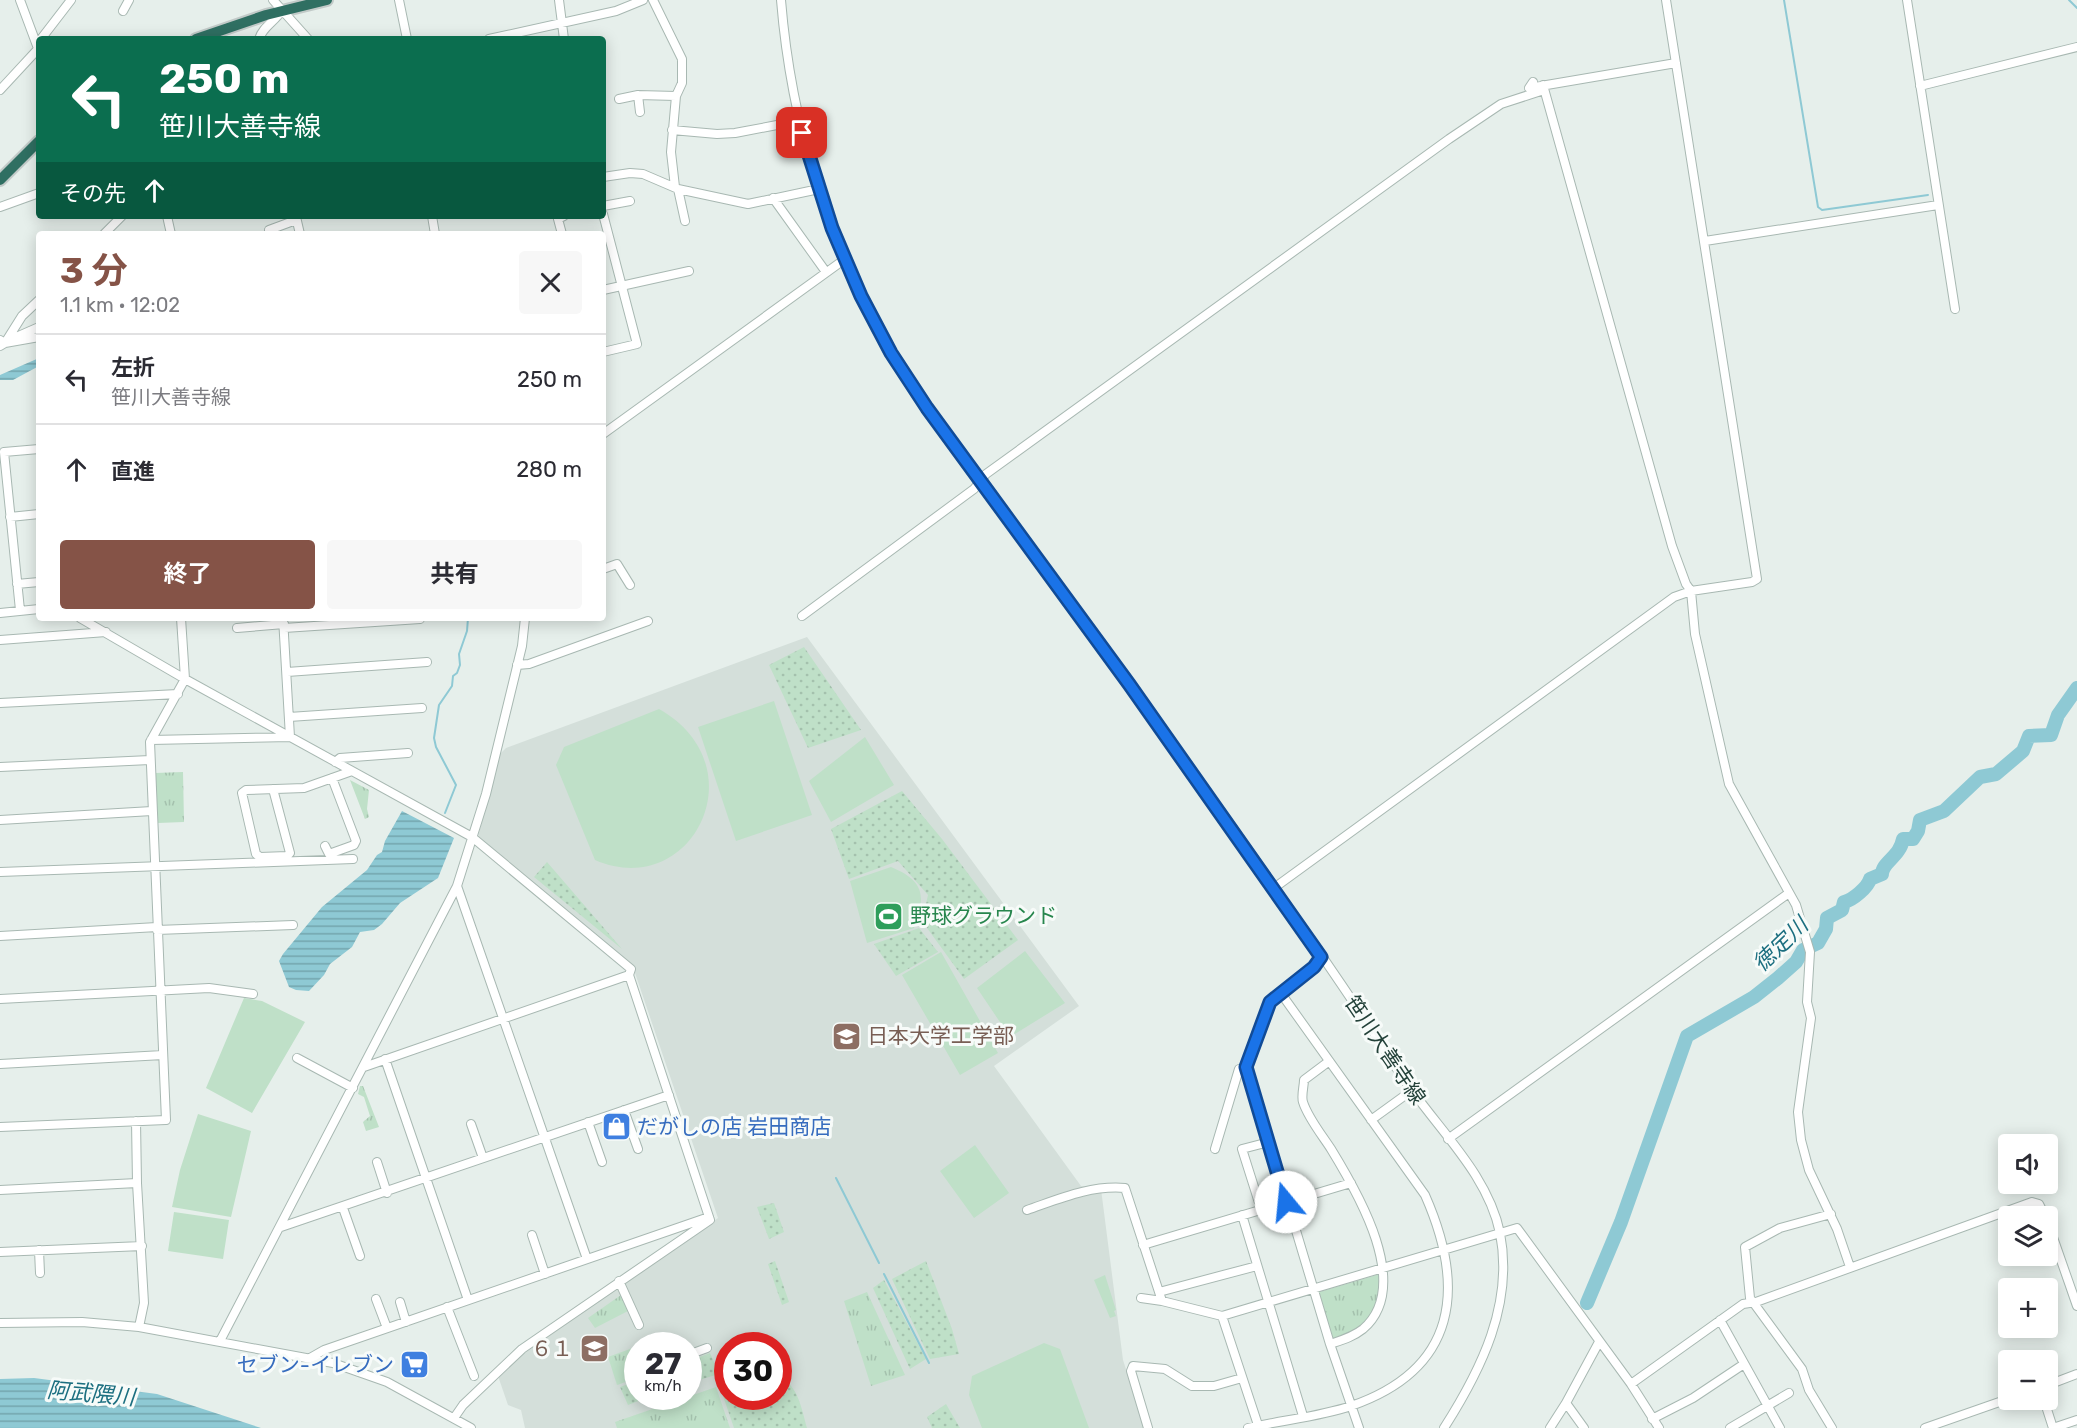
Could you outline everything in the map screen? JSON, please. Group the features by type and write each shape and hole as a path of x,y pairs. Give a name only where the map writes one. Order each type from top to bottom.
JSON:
{"highway":[{"path":"206,36 282,10 327,0"},
{"path":"0,180 36,144"}],"street":[{"path":"20,0 36,38"},
{"path":"45,36 71,0"},
{"path":"123,11 129,0"},
{"path":"273,0 305,36"},
{"path":"399,0 406,36"},
{"path":"559,0 564,36"},
{"path":"505,36 562,25 616,11 643,0"},
{"path":"653,0 682,59 682,83 676,96 671,152 685,221"},
{"name":"笹川大善寺線","path":"781,0 785,51 798,121 819,189 845,260 891,353 927,408 1274,888 1411,1090 1485,1190 1500,1233 1502,1279 1492,1338 1473,1380 1444,1428"},
{"path":"1274,888 1674,597 1691,591 1752,582 1757,576 1666,0"},
{"path":"1907,0 1955,309"},
{"path":"260,36 263,29 277,19 282,10"},
{"path":"1920,86 2077,47"},
{"path":"0,90 36,48"},
{"path":"1533,82 1529,88 1542,88 1676,63"},
{"path":"802,615 974,489 981,480 1449,139 1501,104 1542,88"},
{"path":"1542,88 1672,546 1686,584 1691,591 1695,634 1729,784 1789,893 1804,928 1811,959 1807,1002 1811,1014 1798,1112 1801,1140 1809,1170 1831,1214 1850,1267"},
{"path":"619,99 638,95 676,96"},
{"path":"638,95 640,112"},
{"path":"672,130 726,134 798,121"},
{"path":"606,177 637,173 677,188 748,204 819,189"},
{"path":"0,207 36,194"},
{"path":"773,198 826,272"},
{"path":"606,205 630,201"},
{"path":"1705,241 1938,205"},
{"path":"107,231 119,219"},
{"path":"269,230 294,219"},
{"path":"604,219 637,344 606,351"},
{"path":"606,432 845,260"},
{"path":"606,289 689,271"},
{"path":"2,343 22,316 36,303"},
{"path":"2,343 36,328"},
{"path":"2,343 36,337"},
{"path":"20,610 4,452 36,449"},
{"path":"10,517 36,514"},
{"path":"606,568 617,564 630,585"},
{"path":"17,584 36,582"},
{"path":"0,613 36,609"},
{"path":"86,621 185,679 472,837 630,969 629,975 710,1220 507,1362 454,1418"},
{"path":"0,1127 166,1120 150,760 151,740 185,679 181,621"},
{"path":"237,628 284,623 352,621"},
{"path":"220,1341 457,886 486,794 517,665 524,621"},
{"path":"517,665 529,664 648,621"},
{"path":"284,623 291,737"},
{"path":"0,640 106,632"},
{"path":"287,672 427,662"},
{"path":"0,704 178,694"},
{"path":"289,717 422,708"},
{"path":"151,740 291,737"},
{"path":"335,762 340,758 408,753"},
{"path":"0,767 150,760"},
{"path":"273,789 290,853 287,856 260,857 256,854 243,793 246,790 273,789 304,788 352,771"},
{"path":"325,846 328,854 354,845 356,841 332,778"},
{"path":"0,820 152,811"},
{"path":"0,872 155,864 353,859"},
{"path":"457,886 587,1259"},
{"path":"1448,1139 1789,893"},
{"path":"0,936 157,928 293,925"},
{"path":"1321,957 1314,967 1270,1002 1246,1067 1330,1344 1359,1428"},
{"path":"364,1067 629,975"},
{"path":"0,999 209,988 253,994"},
{"path":"1248,1428 1350,1406 1403,1380 1429,1355 1443,1326 1448,1298 1446,1251 1438,1224 1425,1195 1280,992"},
{"path":"0,1064 163,1055"},
{"path":"297,1058 353,1088"},
{"path":"385,1059 468,1300"},
{"path":"1328,1062 1304,1080 1302,1101 1363,1207 1383,1270 1385,1284 1376,1314 1362,1330 1352,1337 1330,1344"},
{"path":"1215,1149 1239,1069 1246,1067"},
{"path":"1371,1120 1411,1090"},
{"path":"281,1227 343,1208 669,1095"},
{"path":"624,1110 638,1149"},
{"path":"136,1121 144,1303 139,1327"},
{"path":"588,1122 602,1162"},
{"path":"471,1124 483,1158"},
{"path":"1261,1209 1242,1149 1269,1142"},
{"path":"377,1162 387,1193"},
{"path":"0,1190 137,1183"},
{"path":"1143,1245 1351,1183"},
{"path":"1027,1210 1086,1190 1107,1186 1125,1188 1162,1301"},
{"path":"2021,1206 2032,1202 2040,1206"},
{"path":"343,1208 360,1256"},
{"path":"1831,1214 1780,1228 1746,1245 1749,1294 1802,1369 1809,1390 1832,1428"},
{"path":"1631,1383 1743,1304 1998,1214"},
{"path":"1242,1215 1303,1416"},
{"path":"310,1358 324,1350 709,1217"},
{"path":"1141,1298 1222,1316 1313,1288 1383,1270 1517,1228 1631,1383 1659,1428"},
{"path":"532,1235 545,1274"},
{"path":"0,1252 142,1246"},
{"path":"39,1250 40,1273"},
{"path":"2058,1252 2077,1306"},
{"path":"1159,1292 1257,1266"},
{"path":"620,1281 639,1325"},
{"path":"376,1299 387,1328"},
{"path":"400,1302 406,1322"},
{"path":"447,1307 474,1376"},
{"path":"1222,1316 1258,1427"},
{"path":"1720,1320 1780,1428"},
{"path":"0,1323 82,1322 139,1327 310,1358 368,1374 471,1428"},
{"path":"1550,1428 1599,1342"},
{"path":"702,1350 707,1348"},
{"path":"1652,1419 1693,1398 1744,1364"},
{"path":"1148,1428 1131,1371 1133,1366 1166,1369 1192,1386 1214,1386 1242,1378"},
{"path":"2058,1381 2077,1374"},
{"path":"1730,1428 1789,1394"},
{"path":"1925,1428 1998,1402"},
{"path":"1566,1403 1584,1428"},
{"path":"2047,1410 2053,1428 2077,1420"}],"shaded area":[{"name":"日本大学工学部","path":"807,637 1079,1006 994,1066 1081,1186 1101,1189 1123,1360 1145,1428 525,1428 521,1410 508,1405 498,1376 516,1359 718,1218 633,967 478,837 500,754 506,748"}],"green space":[{"path":"804,647 861,730 808,748 769,665"},
{"path":"774,701 812,815 736,841 698,727"},
{"path":"659,709 689,734 705,763 709,793 701,822 685,846 660,862 630,868 595,860 556,765 564,747"},
{"path":"865,737 894,785 831,822 809,781"},
{"path":"183,772 184,822 158,823 155,773"},
{"path":"350,780 369,790 367,809 369,817 365,819"},
{"path":"902,791 942,839 1018,940 964,979 922,921 928,895 898,861 849,879 831,829"},
{"path":"547,862 622,949 534,877"},
{"name":"野球グラウンド","path":"891,867 911,878 920,891 918,917 914,928 867,943 850,881"},
{"path":"919,928 938,952 896,976 874,944"},
{"path":"1025,951 1065,1003 1010,1037 977,988"},
{"path":"941,952 998,1053 960,1075 902,975"},
{"path":"244,998 262,1001 305,1022 252,1113 206,1088"},
{"path":"360,1086 363,1086 379,1127 366,1131 363,1122 370,1116 364,1097 358,1094"},
{"path":"198,1114 251,1131 231,1217 172,1207 180,1170"},
{"path":"975,1145 1009,1193 974,1218 940,1171"},
{"path":"774,1203 784,1232 769,1239 757,1207"},
{"path":"174,1212 229,1220 223,1259 168,1251"},
{"path":"775,1261 789,1302 782,1305 768,1264"},
{"path":"926,1261 959,1354 930,1359 892,1279"},
{"path":"1380,1274 1378,1297 1369,1316 1354,1331 1333,1339 1319,1292"},
{"path":"1105,1275 1116,1310 1114,1311 1116,1316 1110,1318 1094,1280"},
{"path":"884,1280 926,1359 910,1369 873,1288"},
{"path":"867,1292 905,1375 871,1386 844,1301"},
{"path":"621,1295 628,1311 595,1328 588,1318"},
{"path":"1044,1343 1060,1349 1089,1428 982,1428 969,1395 972,1376"},
{"path":"624,1351 624,1383 617,1385 608,1357"},
{"path":"710,1353 714,1362 714,1376 702,1379 702,1356"},
{"path":"714,1388 714,1410 724,1410 730,1428 617,1428 615,1422 650,1410 702,1410 702,1392"},
{"path":"792,1388 801,1406 807,1428 734,1428 728,1410 792,1410"},
{"path":"946,1404 960,1428 932,1428 927,1417"}],"water":[{"path":"36,359 36,368 13,380 0,380 0,375"},
{"path":"402,811 454,838 438,878 400,903 374,930 360,932 352,947 330,964 324,975 309,991 289,987 279,961 283,954 322,907 367,870 377,855 382,852 385,841"},
{"name":"阿武隈川","path":"34,1378 157,1394 261,1428 0,1428 0,1379"}],"waterway":[{"path":"1784,0 1818,207 1822,210 1928,195"},
{"path":"2069,0 2077,8"},
{"path":"445,813 456,785 436,747 434,738 439,705 452,686 453,676 460,665 459,654 467,631 468,621"},
{"name":"徳定川","path":"1587,1303 1621,1222 1687,1036 1754,997 1796,962 1803,950 1818,943 1826,929 1827,918 1842,910 1844,902 1860,893 1870,879 1882,874 1903,839 1913,839 1918,831 1920,820 1944,811 1980,777 1996,774 2023,751 2029,736 2051,735 2058,715 2077,688"},
{"path":"836,1178 879,1263"},
{"path":"884,1274 929,1363"}],"place":[{"name":"野球グラウンド","path":"889,916"},
{"name":"日本大学工学部","path":"846,1036"},
{"name":"だがしの店 岩田商店","path":"616,1127"},
{"name":"６１","path":"594,1349"},
{"name":"セブン-イレブン","path":"415,1365"}],"route":[{"path":"802,133 832,228 861,296 891,353 927,408 1129,684 1321,957 1314,967 1270,1002 1246,1067 1286,1202"}]}
